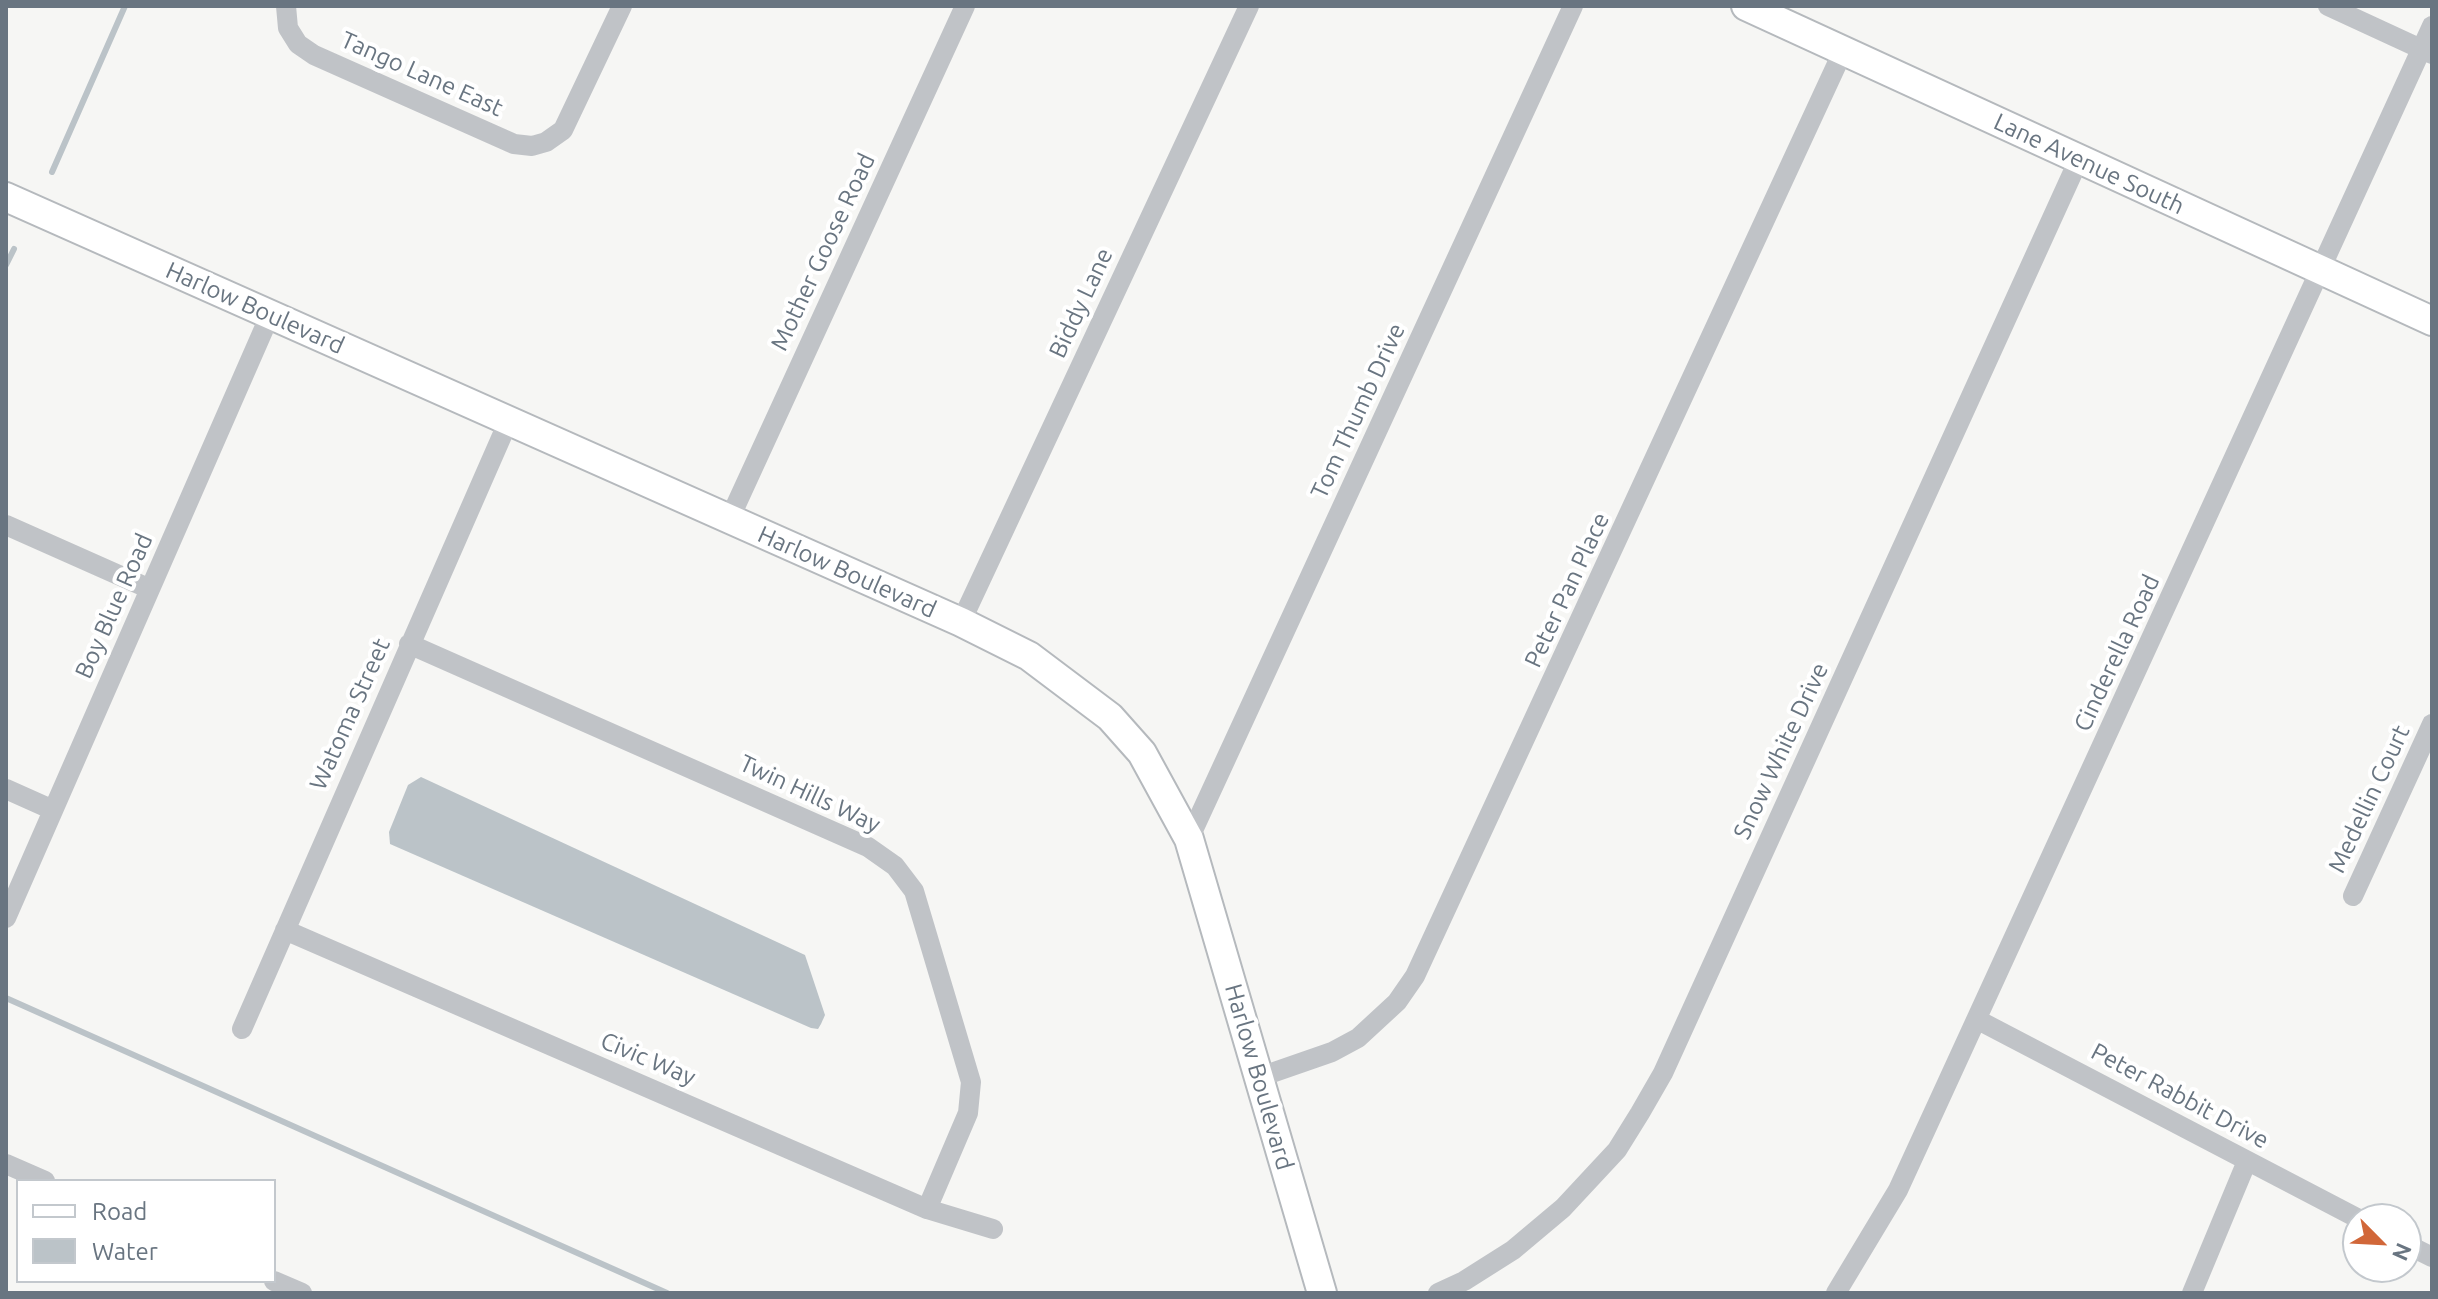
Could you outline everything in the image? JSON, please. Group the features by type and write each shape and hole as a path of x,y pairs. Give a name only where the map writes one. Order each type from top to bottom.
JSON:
{"street":[{"name":"Tango Lane East","path":"286,6 288,28 298,44 314,55 514,144 546,142 563,130 576,109 622,6"},
{"name":"Mother Goose Road","path":"729,520 965,6"},
{"name":"Biddy Lane","path":"961,622 1249,6"},
{"name":"Tom Thumb Drive","path":"1189,839 1573,6"},
{"name":"Lane Avenue South","path":"1746,6 2432,321"},
{"path":"2328,6 2427,51"},
{"name":"Cinderella Road","path":"1836,1293 1898,1190 1978,1020 2321,270 2427,51 2432,26"},
{"name":"Peter Pan Place","path":"1260,1077 1332,1052 1358,1038 1389,1011 1415,976 1843,51"},
{"name":"Snow White Drive","path":"1438,1293 1464,1281 1513,1250 1563,1208 1617,1150 1663,1073 2079,159"},
{"name":"Harlow Boulevard","path":"6,197 961,622 1029,656 1110,717 1142,753 1189,839 1322,1293"},
{"name":"Boy Blue Road","path":"6,918 270,315"},
{"name":"Watoma Street","path":"242,1029 508,422"},
{"path":"6,525 150,589"},
{"name":"Twin Hills Way","path":"409,644 868,847 895,866 914,891 971,1082 968,1113 927,1209"},
{"name":"Medellin Court","path":"2353,896 2432,724"},
{"path":"6,789 53,810"},
{"name":"Civic Way","path":"285,930 927,1209 993,1229"},
{"name":"Peter Rabbit Drive","path":"1978,1020 2342,1210"},
{"path":"2192,1293 2247,1161"},
{"path":"6,1164 40,1179"},
{"path":"276,1282 302,1293"}],"water":[{"path":"421,777 805,955 825,1015 818,1029 390,844 389,832 408,785"}],"waterway":[{"path":"52,172 125,6"},
{"path":"6,265 14,249"},
{"path":"6,998 667,1293"}]}
